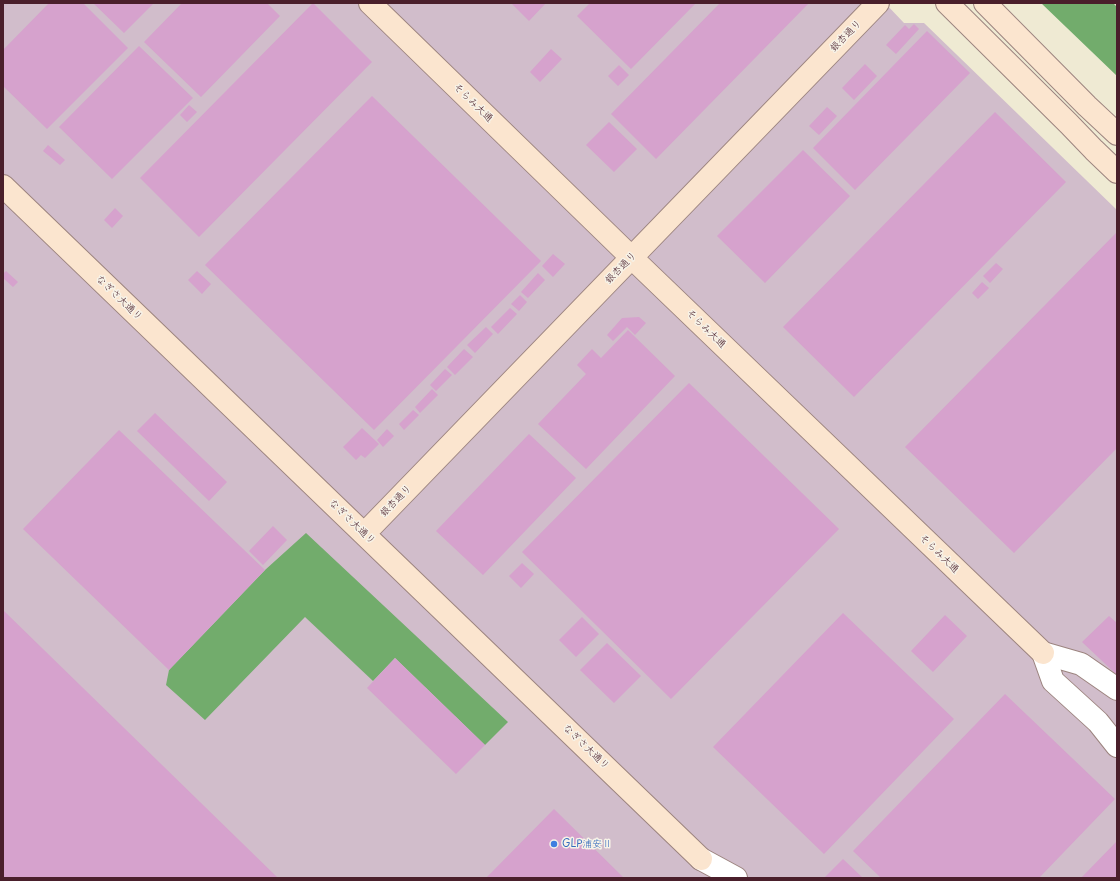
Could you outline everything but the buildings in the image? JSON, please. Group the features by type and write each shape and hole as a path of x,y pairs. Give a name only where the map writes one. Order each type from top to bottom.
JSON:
{"street":[{"name":"そらみ大通","path":"370,3 631,257 1043,653"},
{"name":"銀杏通り","path":"364,534 878,3"},
{"path":"947,3 1117,172"},
{"path":"985,3 1117,134"},
{"name":"なぎさ大通り","path":"3,186 701,859"},
{"path":"1043,653 1082,664 1117,689"},
{"path":"1043,653 1053,681 1098,722 1117,746"},
{"path":"701,859 715,878"},
{"path":"701,859 736,878"}],"shaded area":[{"path":"3,3 885,3 904,23 924,23 1117,210 1117,878 3,878"}],"green space":[{"path":"1041,3 1113,3 1117,7 1117,76"},
{"path":"306,533 508,722 485,745 395,658 373,681 305,617 205,720 166,685 169,670 265,570"}],"place":[{"name":"GLP浦安Ⅱ","path":"554,844"}]}
